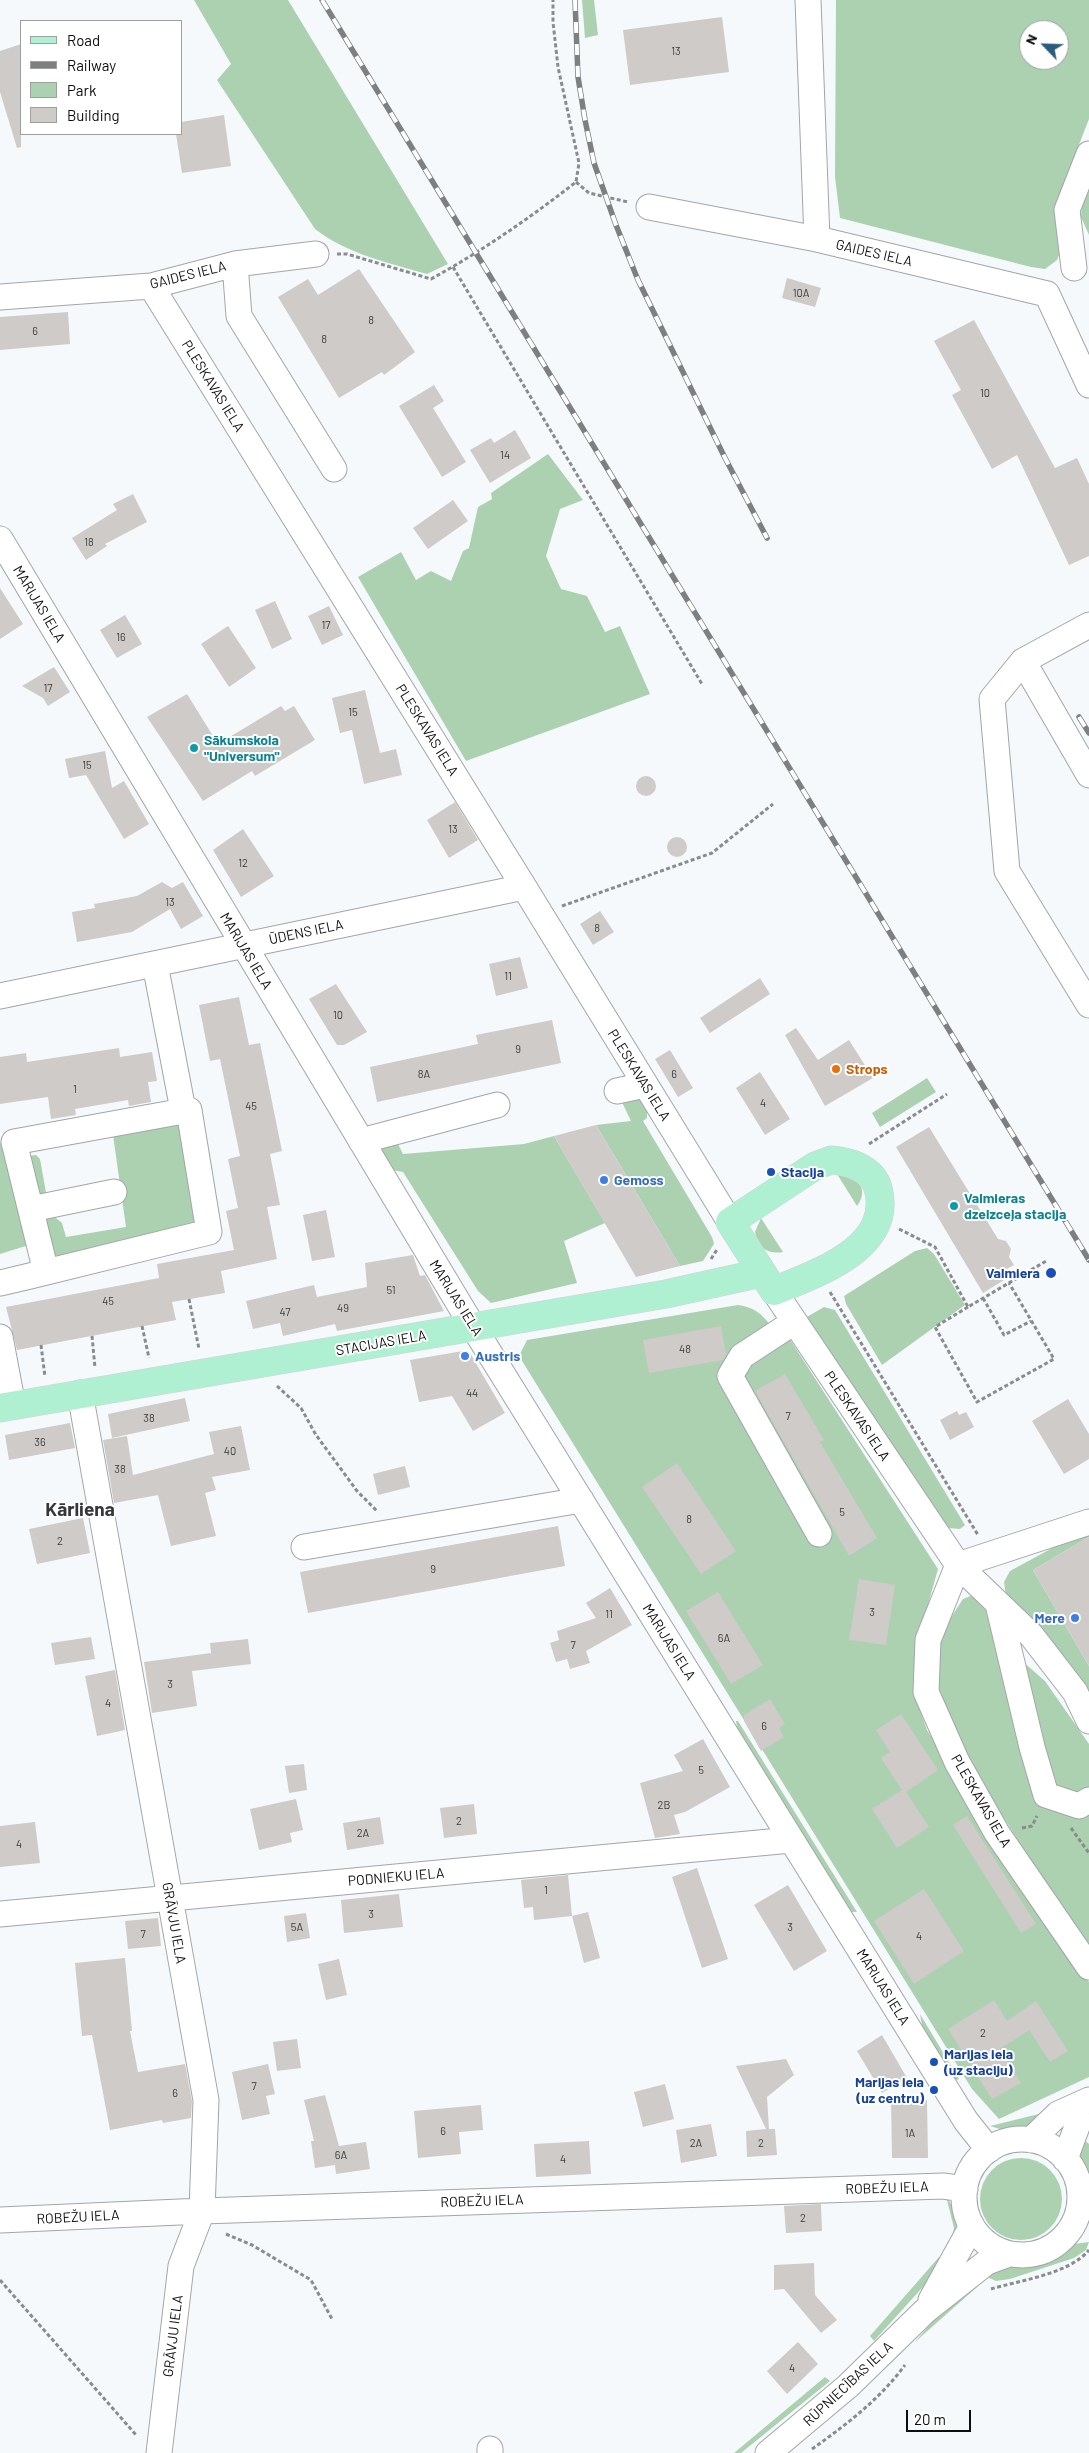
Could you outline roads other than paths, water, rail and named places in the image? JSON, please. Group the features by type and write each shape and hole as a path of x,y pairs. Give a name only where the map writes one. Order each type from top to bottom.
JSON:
{"main road":[{"name":"STACIJAS IELA","path":"6,1407 666,1294 768,1282 819,1272 859,1248 871,1235 878,1219 880,1201 877,1185 868,1174 856,1165 831,1160 815,1166 723,1231"},
{"name":"PLESKAVAS IELA","path":"723,1231 768,1282"}],"street":[{"path":"808,0 817,239"},
{"path":"1089,154 1067,210 1082,267 1047,294 1089,385"},
{"name":"GAIDES IELA","path":"650,207 817,239 1047,294"},
{"name":"GAIDES IELA","path":"0,297 151,286 235,264 316,254"},
{"path":"235,264 239,316 334,470"},
{"name":"PLESKAVAS IELA","path":"151,286 645,1084 723,1231"},
{"name":"MARIJAS IELA","path":"0,540 361,1141 581,1500 966,2121 989,2150"},
{"path":"1089,626 1023,661 992,699 1007,871 1089,1005"},
{"path":"1023,661 1089,775"},
{"name":"ŪDENS IELA","path":"0,996 524,887"},
{"path":"155,964 182,1110"},
{"path":"617,1091 645,1084"},
{"path":"361,1141 497,1105"},
{"path":"0,1284 209,1232 189,1110 14,1142 46,1272"},
{"path":"30,1209 114,1192"},
{"name":"PLESKAVAS IELA","path":"768,1282 958,1565 928,1640 926,1692 957,1762 997,1833 1089,1967"},
{"path":"794,1322 742,1356 730,1376 819,1534"},
{"path":"0,1337 6,1407"},
{"name":"GRĀVJU IELA","path":"80,1393 206,2100 200,2217 181,2266 149,2446"},
{"path":"304,1547 581,1500"},
{"path":"1089,1522 958,1565 1030,1635 1075,1692 1089,1721"},
{"path":"998,1604 1032,1747 1046,1795 1080,1806 1089,1800"},
{"name":"PODNIEKU IELA","path":"0,1914 791,1840"},
{"path":"1031,2140 1058,2114 1088,2101"},
{"path":"1065,2159 1088,2101"},
{"path":"1031,2140 1045,2144 1065,2159 1072,2170 1084,2196 1078,2207 1079,2232 1037,2254 1009,2254 987,2244 972,2226 965,2211 964,2189 969,2174 976,2162 989,2150 1007,2142 1031,2140"},
{"name":"ROBEŽU IELA","path":"0,2220 200,2217 943,2186 964,2189"},
{"name":"RŪPNIECĪBAS IELA","path":"925,2311 972,2226"},
{"name":"RŪPNIECĪBAS IELA","path":"768,2453 848,2386 925,2311 987,2262 1009,2254"}],"railway":[{"path":"322,0 1089,1260"},
{"path":"575,0 578,77 585,120 594,163 616,225 638,280 724,456 767,538"},
{"path":"1079,717 1089,733"}],"place":[{"name":"Sākumskola \"Universum\"","path":"194,748"},
{"name":"Strops","path":"836,1069"},
{"name":"Stacija","path":"771,1172"},
{"name":"Gemoss","path":"604,1180"},
{"name":"Valmieras dzelzceļa stacija","path":"954,1206"},
{"name":"Valmiera","path":"1051,1273"},
{"name":"Austris","path":"465,1356"},
{"name":"Mere","path":"1075,1618"},
{"name":"Marijas iela (uz staciju)","path":"934,2062"},
{"name":"Marijas iela (uz centru)","path":"934,2090"}],"district":[{"name":"Kārliena","path":"80,1510"}]}
